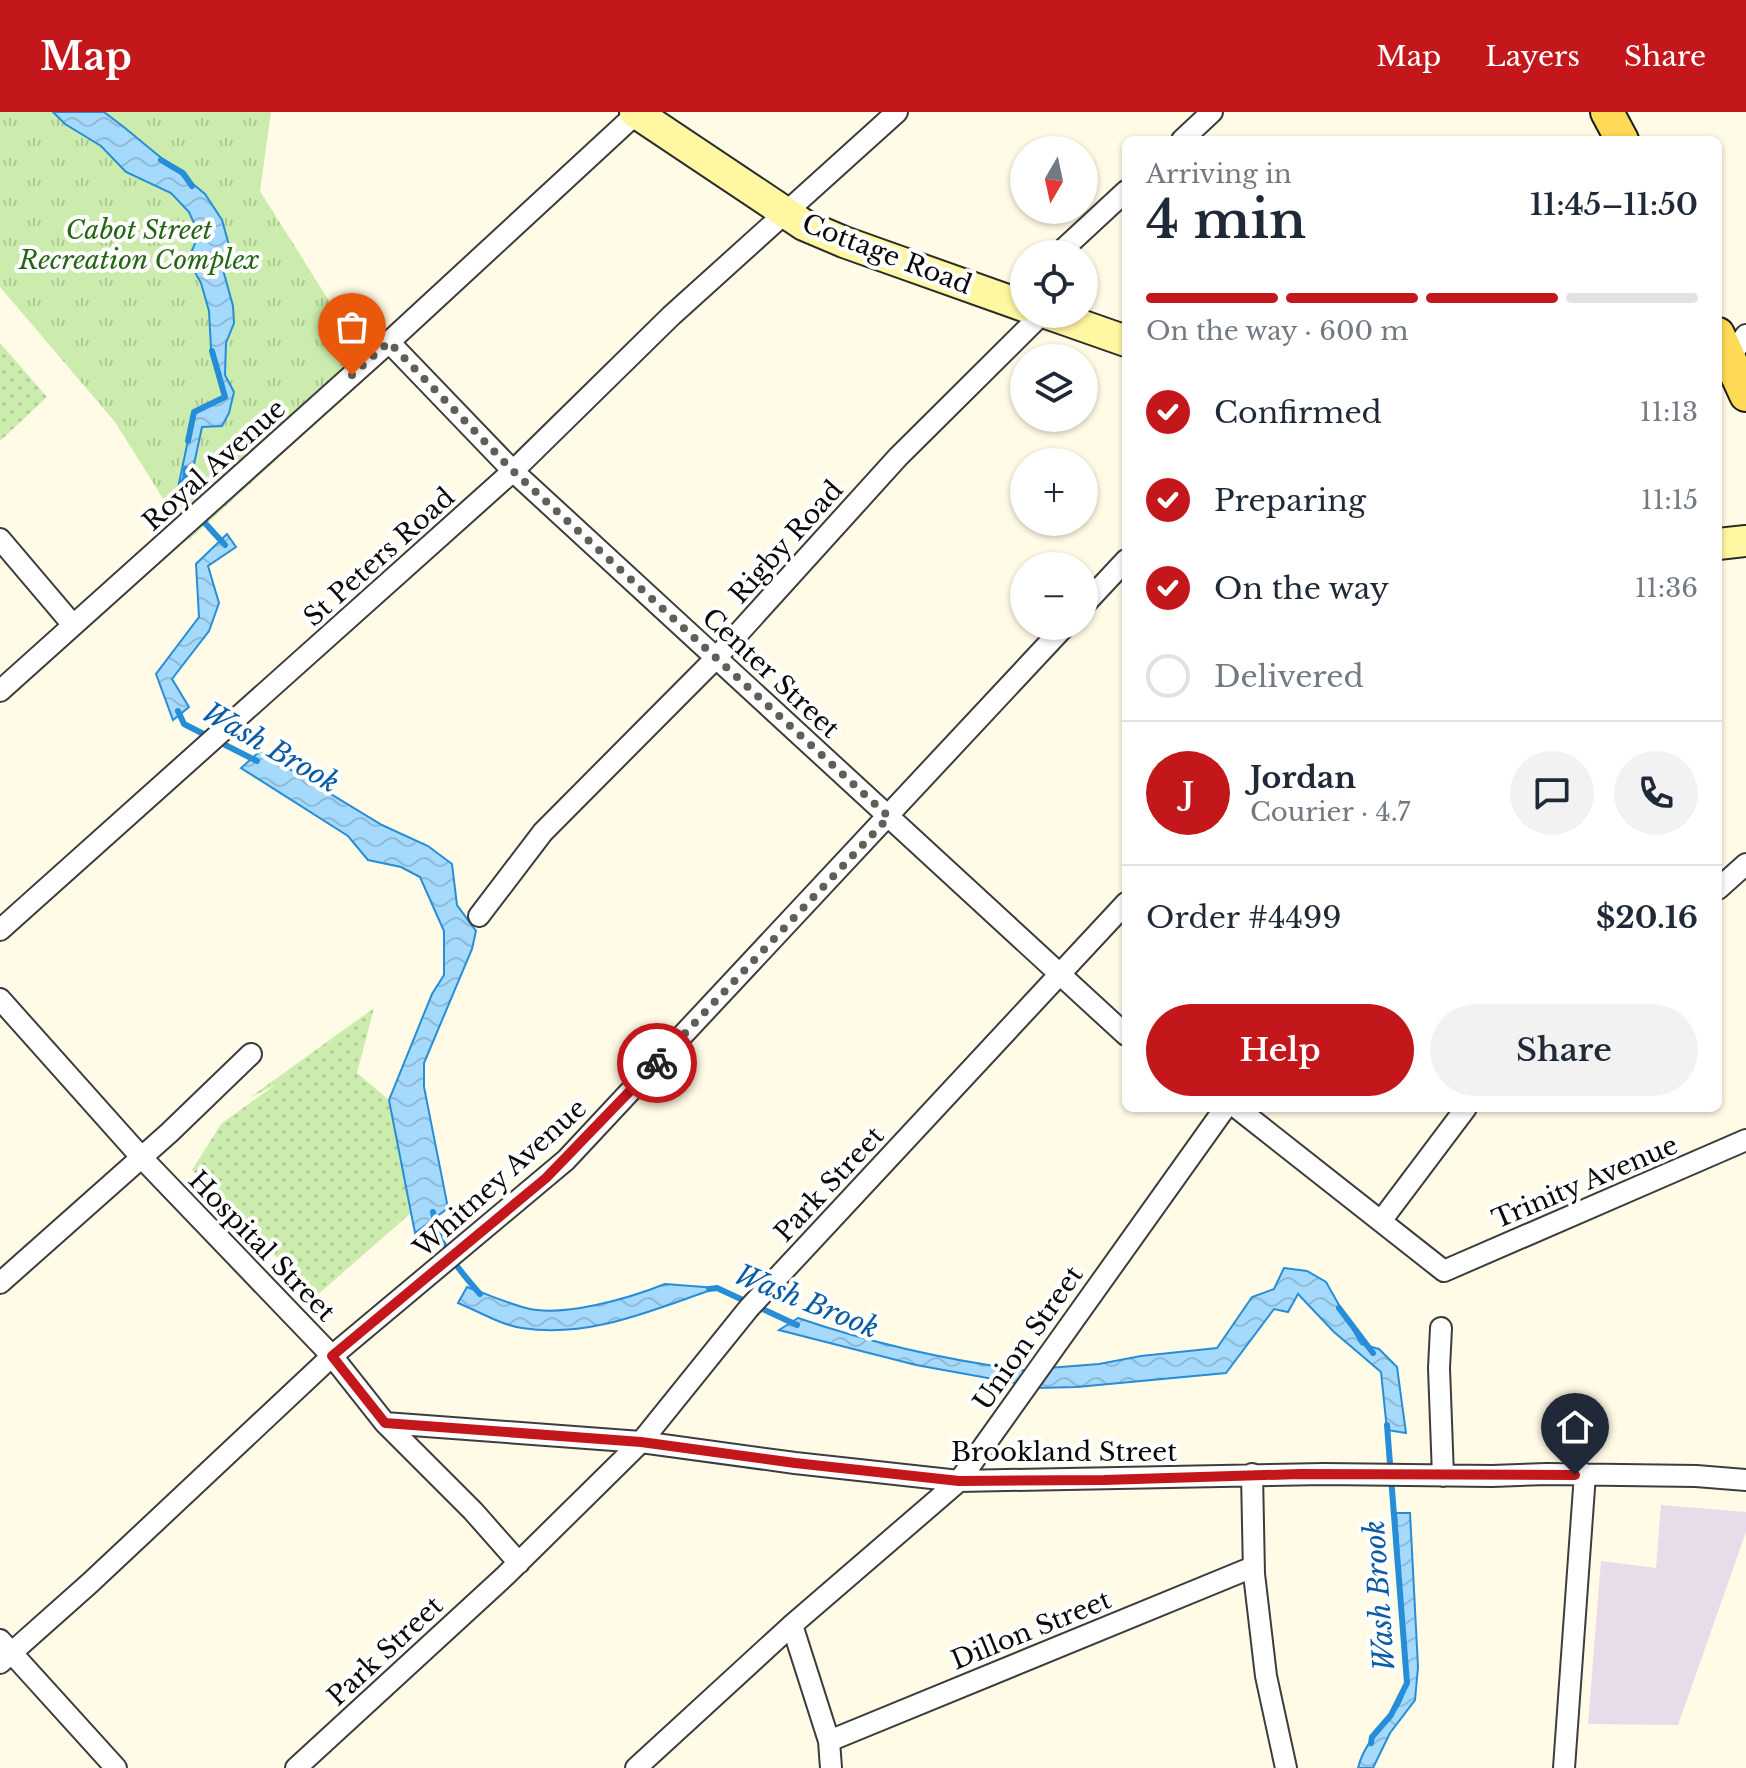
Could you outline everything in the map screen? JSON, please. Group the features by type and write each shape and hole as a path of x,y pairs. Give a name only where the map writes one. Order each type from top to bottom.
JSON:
{"main road":[{"path":"1607,112 1620,136"},
{"name":"Cottage Road","path":"636,113 784,213 844,242 1010,299"},
{"path":"1089,328 1122,340"},
{"path":"1731,342 1746,395"},
{"path":"1722,544 1746,541"}],"street":[{"name":"St Peters Road","path":"0,930 513,471 671,316 897,112"},
{"path":"1186,136 1212,112"},
{"name":"Royal Avenue","path":"0,691 389,342 636,113"},
{"path":"1073,240 1122,195"},
{"name":"Rigby Road","path":"479,916 543,832 716,658 898,457 1010,325"},
{"name":"Center Street","path":"389,342 513,471 1122,1031"},
{"path":"0,539 73,625"},
{"path":"1098,590 1122,564"},
{"name":"Whitney Avenue","path":"4,1652 90,1583 332,1356 566,1160 1052,640"},
{"path":"1722,885 1746,864"},
{"name":"Park Street","path":"296,1768 519,1563 641,1442 749,1308 1122,907"},
{"name":"Hospital Street","path":"0,999 142,1158 332,1356 385,1423 473,1511 519,1563"},
{"path":"0,1283 142,1158 251,1054"},
{"name":"Union Street","path":"636,1768 792,1625 959,1481 1215,1112"},
{"path":"1242,1112 1381,1221 1463,1112"},
{"name":"Trinity Avenue","path":"1381,1221 1444,1271 1746,1140"},
{"path":"1441,1328 1439,1368 1443,1476"},
{"name":"Brookland Street","path":"385,1423 641,1442 959,1481 1104,1480 1252,1474 1585,1474 1746,1480"},
{"path":"1252,1474 1253,1567 1266,1676 1286,1768"},
{"path":"1564,1768 1585,1474"},
{"name":"Dillon Street","path":"829,1741 1253,1567"},
{"path":"792,1625 829,1741 831,1768"},
{"path":"4,1652 116,1768"}],"shaded area":[{"path":"1661,1505 1746,1512 1746,1532 1678,1725 1588,1724 1601,1561 1656,1568"}],"green space":[{"name":"Cabot Street Recreation Complex","path":"0,112 271,112 260,191 373,371 189,540 115,422 0,287"},
{"path":"0,343 47,397 0,441"},
{"path":"374,1008 357,1073 389,1100 411,1213 315,1297 192,1170 221,1124 275,1085 249,1098"}],"water":[{"path":"53,112 104,112 205,194 222,220 232,256 222,266 233,306 234,323 226,343 225,375 234,392 222,426 202,427 193,469 179,483 194,412 225,397 211,348 209,311 201,283 188,260 199,234 189,212 171,193 126,172 101,146 65,124"},
{"path":"227,534 236,547 208,566 219,603 209,631 172,679 189,707 173,720 156,674 199,617 196,564"},
{"path":"260,751 382,825 428,846 452,864 457,905 476,931 472,949 424,1063 424,1087 448,1208 415,1233 389,1100 432,994 444,975 444,931 420,877 401,867 368,860 348,836 241,768"},
{"path":"1284,1268 1307,1271 1326,1282 1361,1344 1379,1349 1397,1367 1406,1433 1387,1430 1381,1372 1334,1332 1298,1294 1288,1312 1274,1309 1226,1373 1037,1388 1048,1368 1217,1348 1252,1297 1274,1289"},
{"path":"665,1284 717,1288 646,1313 572,1329 522,1328 458,1303 467,1287 526,1308 558,1310 615,1300"},
{"path":"798,1318 912,1350 1030,1371 1021,1384 916,1365 779,1330"},
{"path":"1396,1513 1410,1513 1418,1667 1415,1700 1390,1733 1373,1768 1358,1768 1369,1743 1399,1705 1407,1683"}],"waterway":[{"name":"Wash Brook","path":"161,160 183,173 192,186"},
{"name":"Wash Brook","path":"188,441 194,412 225,397 212,351"},
{"name":"Wash Brook","path":"186,469 183,499 225,545"},
{"name":"Wash Brook","path":"178,711 184,724 257,761"},
{"name":"Wash Brook","path":"433,1212 444,1246 480,1294"},
{"name":"Wash Brook","path":"709,1289 717,1288 797,1325"},
{"name":"Wash Brook","path":"1339,1308 1373,1353"},
{"name":"Wash Brook","path":"1371,1743 1372,1737 1391,1715 1407,1683 1387,1425"}],"way so far":[{"path":"352,375 389,342 513,471 889,817 657,1063"}],"route":[{"path":"657,1063 566,1160 332,1356 385,1423 641,1442 959,1481 1104,1480 1252,1474 1575,1475"}]}
